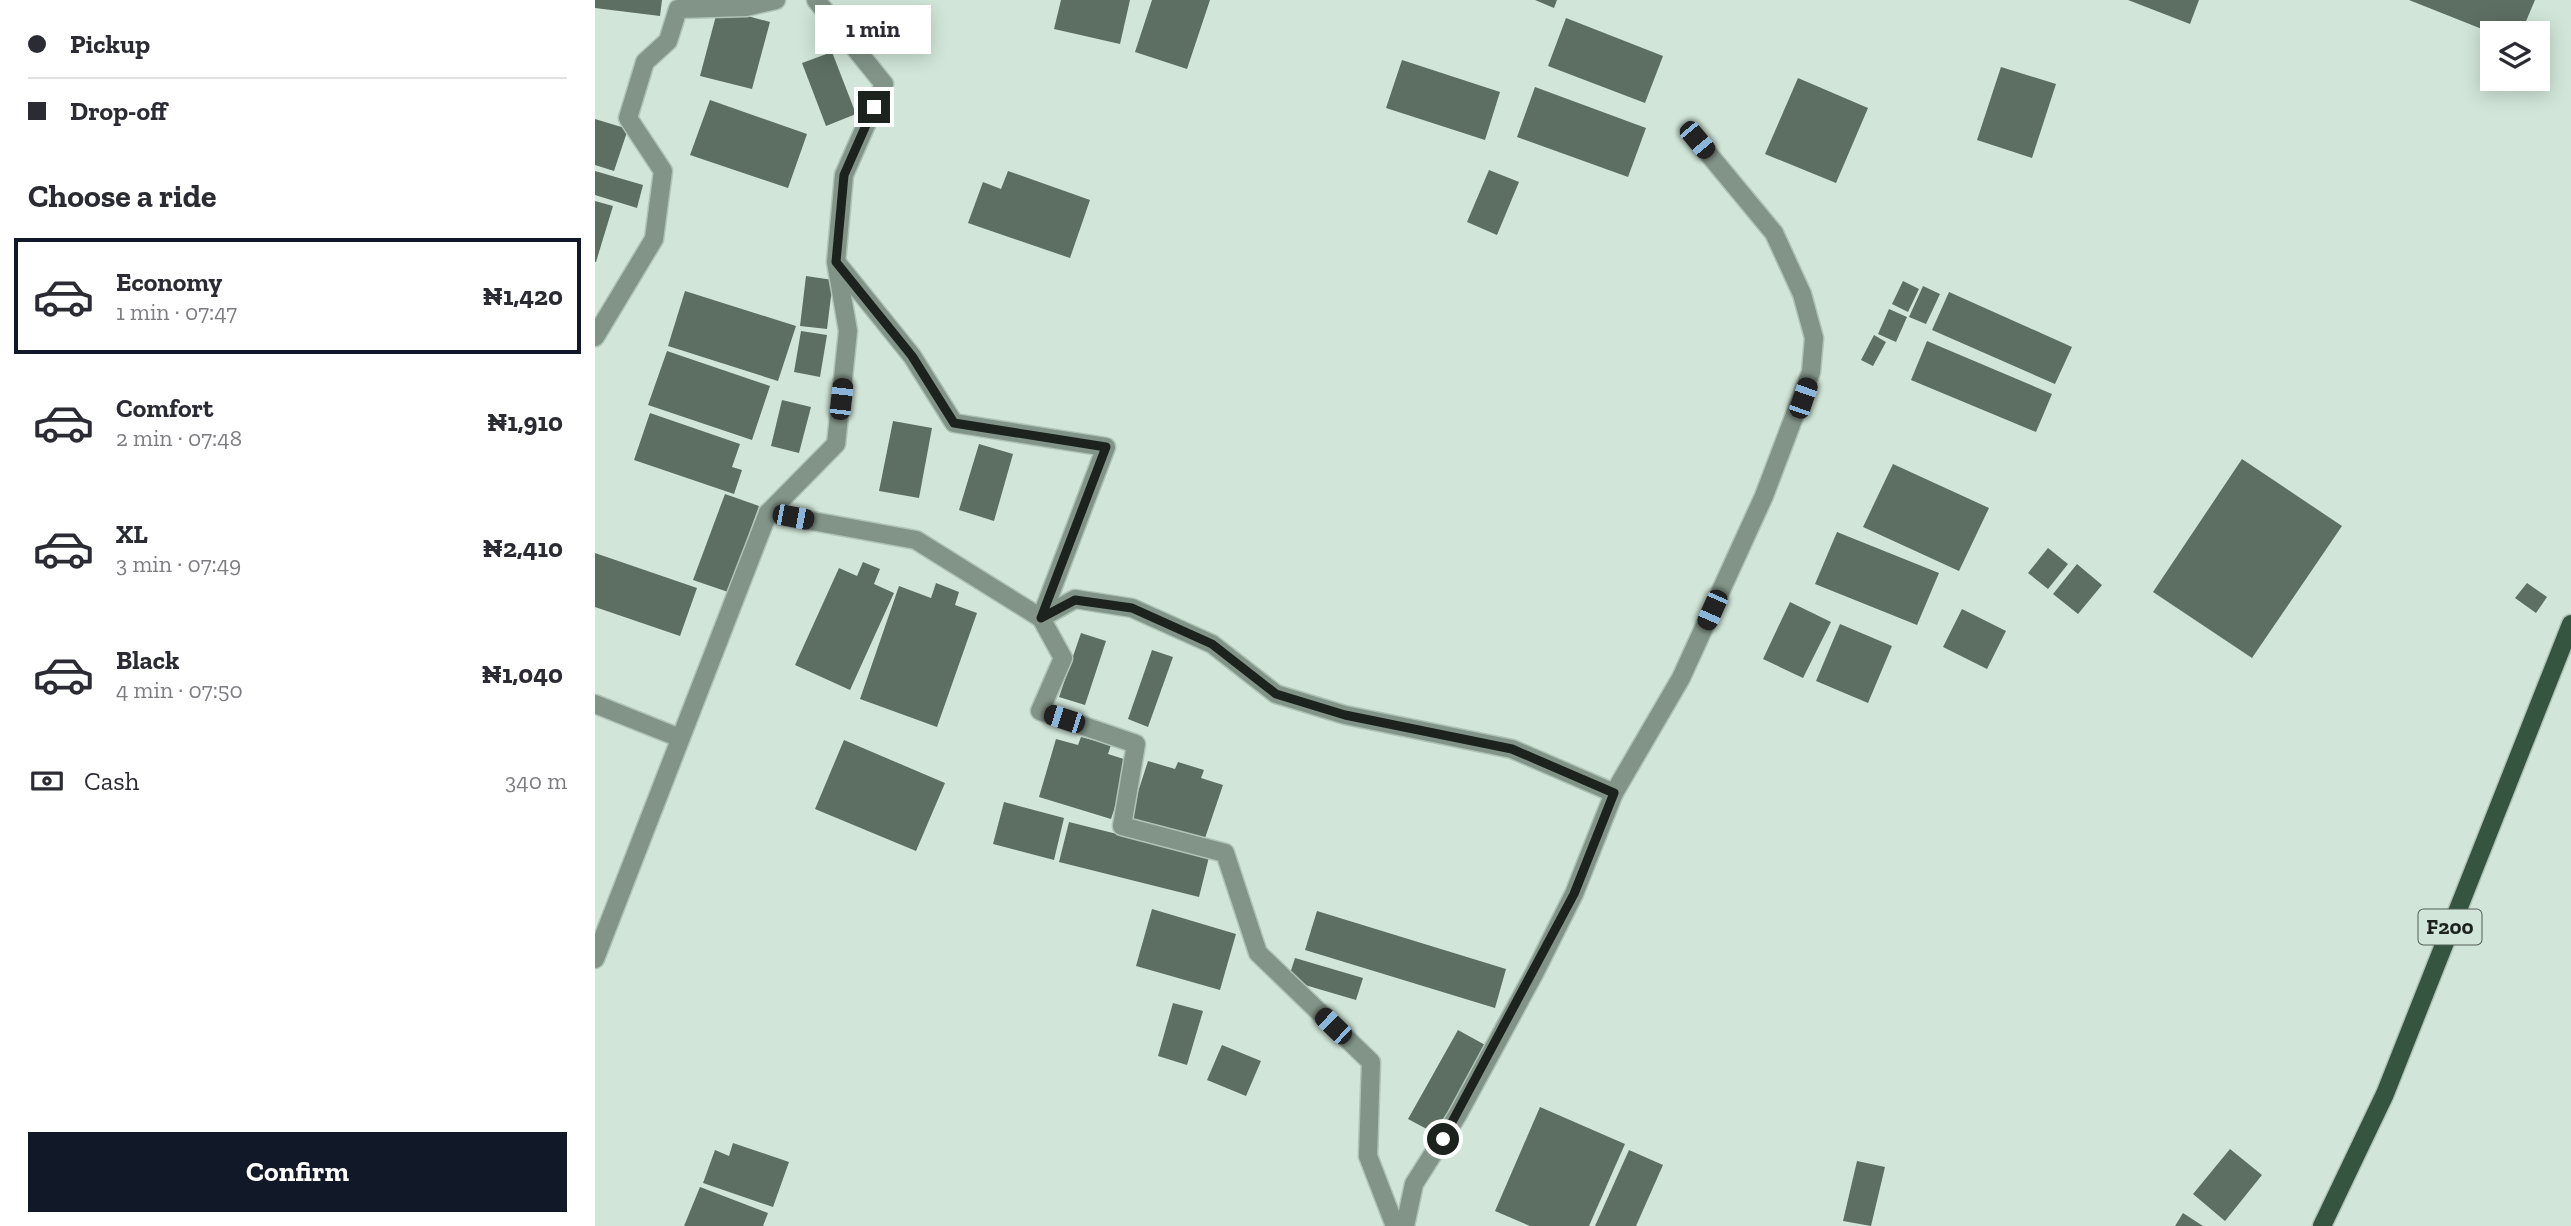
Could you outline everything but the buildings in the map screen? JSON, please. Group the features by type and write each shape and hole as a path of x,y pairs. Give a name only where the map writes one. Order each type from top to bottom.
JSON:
{"main road":[{"name":"F200","path":"2322,1226 2385,1094 2571,624"}],"street":[{"path":"595,337 654,239 663,171 628,118 645,62 668,41 678,9 746,6 775,0"},
{"path":"595,959 768,513 836,444 848,331 836,262 844,175 884,84 816,0"},
{"path":"1405,1226 1414,1184 1457,1116 1535,972 1574,894 1614,793 1681,678 1764,496 1811,372 1814,338 1802,294 1774,233 1697,140"},
{"path":"836,262 912,356 954,423 1106,447 1041,618"},
{"path":"768,513 916,540 1041,618 1063,658 1040,711 1136,744 1122,825 1225,853 1258,953 1371,1062 1368,1156 1395,1226"},
{"path":"1041,618 1075,600 1132,608 1212,644 1276,694 1345,715 1512,749 1614,793"},
{"path":"595,704 680,738"}],"route":[{"path":"874,107 844,175 836,262 912,356 954,423 1106,447 1041,618 1075,600 1132,608 1212,644 1276,694 1345,715 1512,749 1614,793 1574,894 1535,972 1443,1139"}]}
